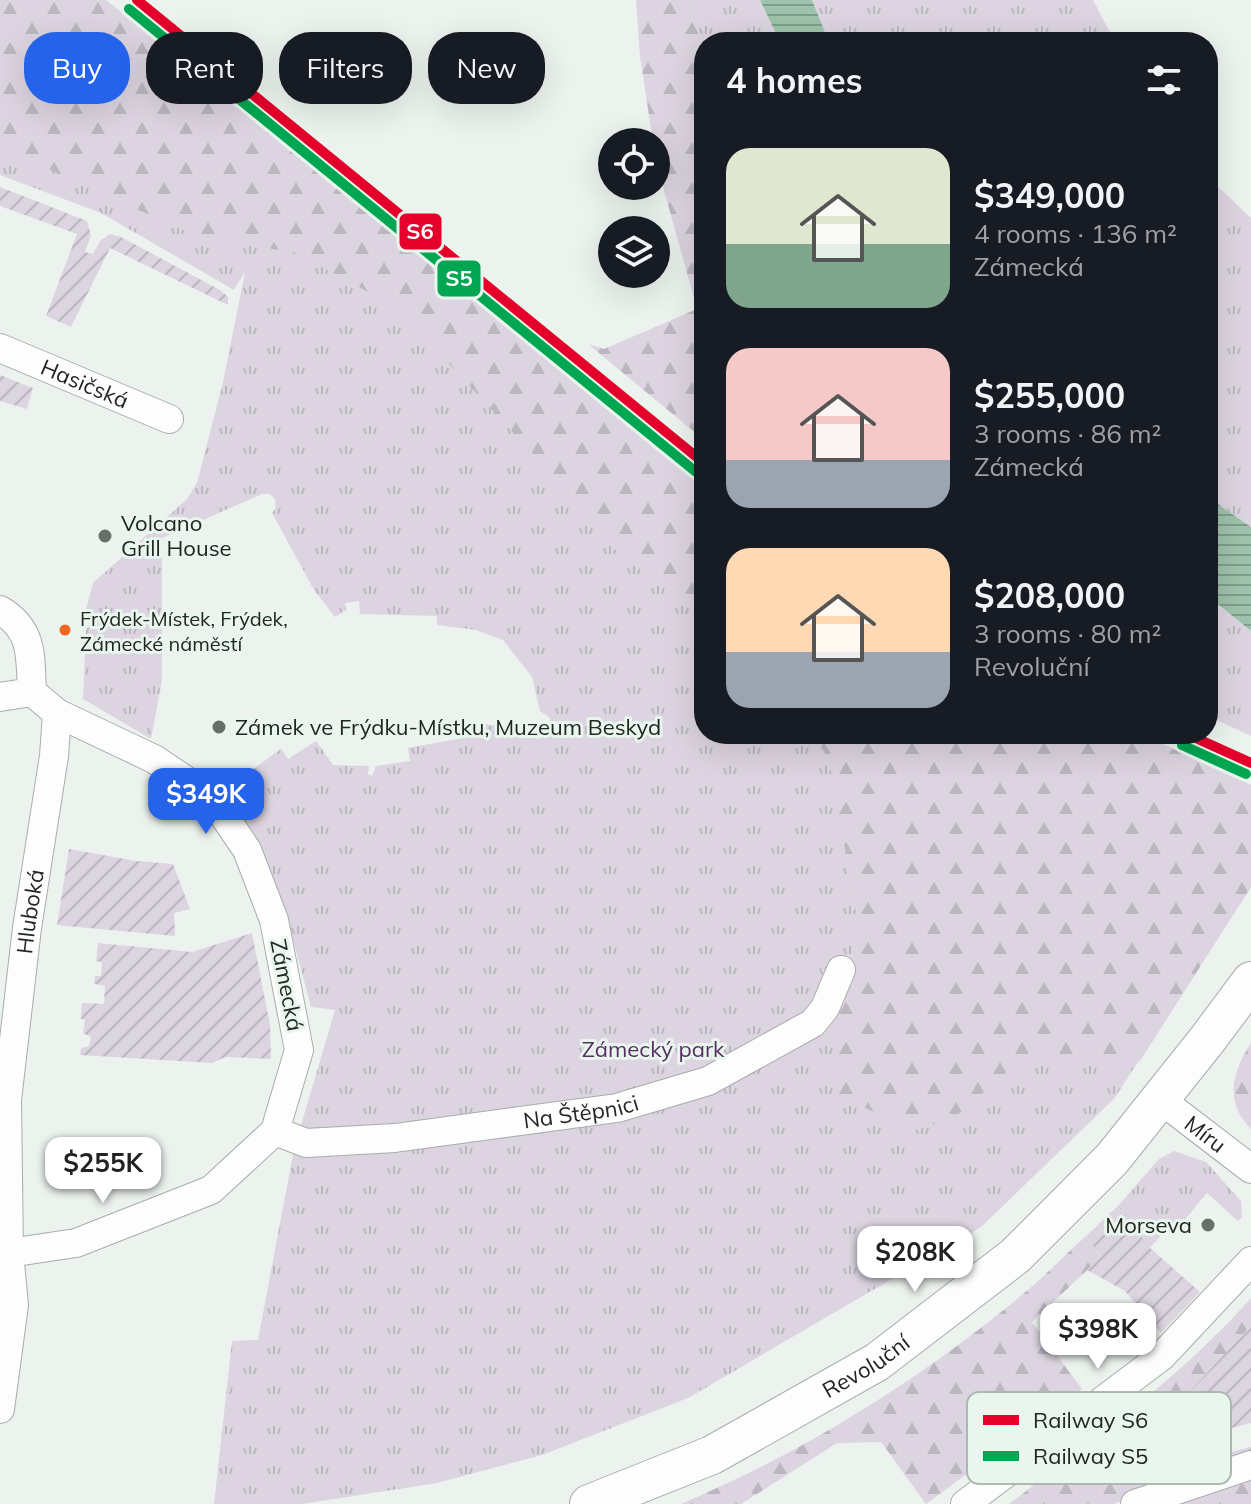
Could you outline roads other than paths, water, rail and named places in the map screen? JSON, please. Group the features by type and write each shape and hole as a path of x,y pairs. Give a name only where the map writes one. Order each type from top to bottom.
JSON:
{"main road":[{"name":"Revoluční","path":"589,1504 712,1455 877,1362 1015,1256 1112,1159 1251,981"}],"street":[{"name":"Hasičská","path":"0,348 169,419"},
{"path":"0,610 12,617 30,645 32,692 0,697"},
{"name":"Zámecká","path":"32,692 57,713 154,759 211,797 247,850 274,920 299,1050 275,1131"},
{"name":"Hluboká","path":"5,1252 10,973 54,756 57,713"},
{"name":"Na Štěpnici","path":"275,1131 306,1143 395,1138 617,1108 708,1081 813,1023 825,1008 841,970"},
{"name":"Míru","path":"1161,1100 1251,1169"},
{"path":"0,1409 14,1305 5,1252 76,1243 211,1190 275,1131"},
{"path":"1114,1392 1162,1356 1251,1261"},
{"path":"1231,1472 1251,1465"},
{"path":"965,1504 992,1484"},
{"path":"1135,1504 1194,1484"}],"rail line":[{"name":"S6","path":"137,0 694,455"},
{"name":"S5","path":"129,9 694,470"},
{"name":"S6","path":"1209,744 1251,763"},
{"name":"S5","path":"1182,745 1246,774"}],"place":[{"name":"Volcano Grill House","path":"105,536"},
{"name":"Frýdek-Místek, Frýdek, Zámecké náměstí","path":"65,630"},
{"name":"Zámek ve Frýdku-Místku, Muzeum Beskyd","path":"219,727"},
{"name":"Morseva","path":"1208,1225"}],"park label":[{"name":"Zámecký park","path":"653,1049"}]}
